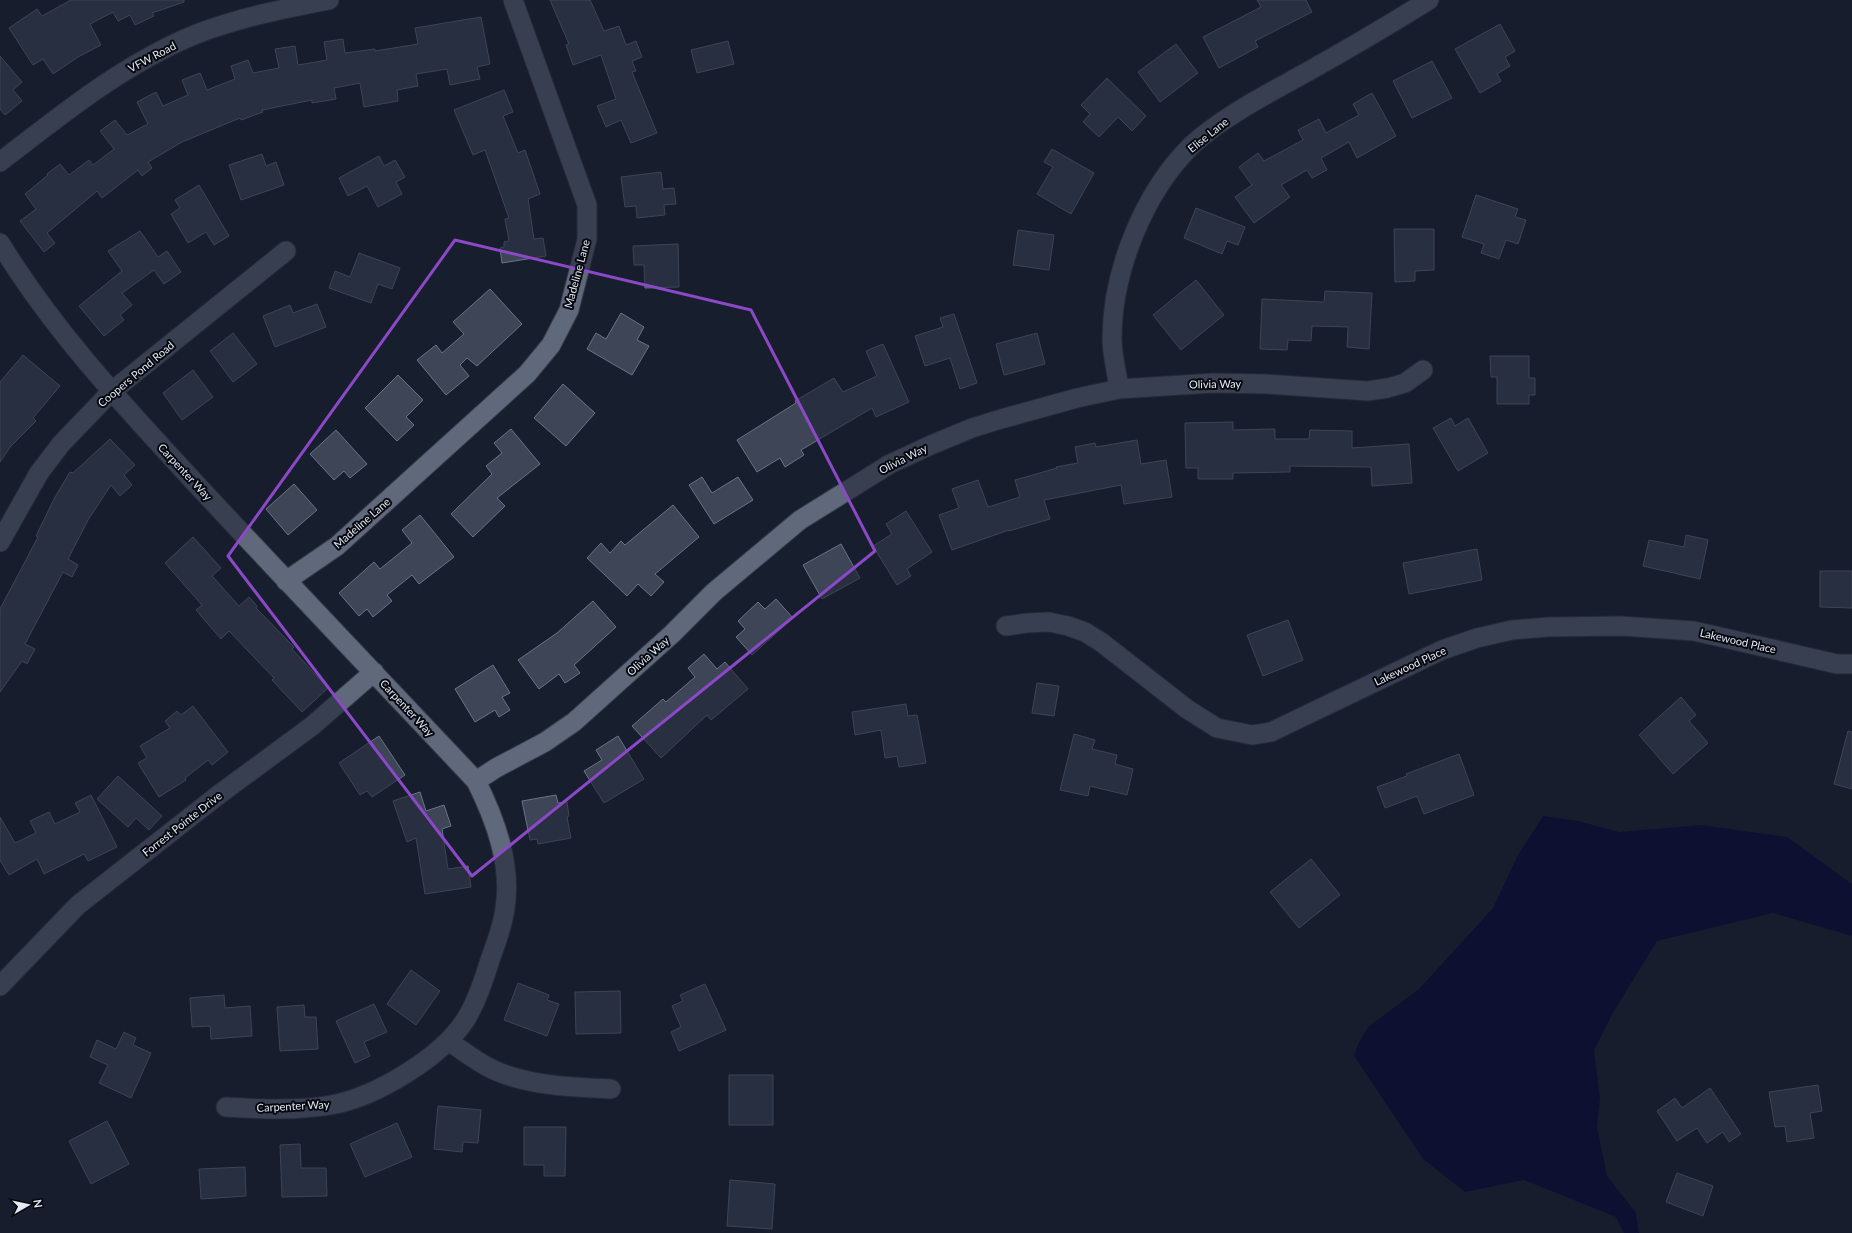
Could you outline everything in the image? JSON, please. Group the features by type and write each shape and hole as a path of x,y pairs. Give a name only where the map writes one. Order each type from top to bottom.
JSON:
{"street":[{"name":"VFW Road","path":"0,162 80,100 161,51 195,35 229,23 282,9 329,0"},
{"name":"Madeline Lane","path":"286,581 337,546 527,374 551,345 569,310 588,239 587,204 513,0"},
{"name":"Elise Lane","path":"1120,389 1112,339 1119,278 1147,206 1178,162 1193,145 1219,124 1429,0"},
{"name":"Carpenter Way","path":"0,244 55,324 111,392 286,581 476,781 490,809 500,840 506,883 506,908 500,932 483,983 466,1018 449,1041 413,1070 390,1083 332,1105 258,1109 226,1107"},
{"name":"Coopers Pond Road","path":"0,542 39,473 61,444 111,392 286,251"},
{"name":"Olivia Way","path":"476,781 496,768 545,742 574,722 672,634 714,592 800,520 852,487 910,454 972,428 1055,404 1120,389 1213,383 1266,384 1368,391 1388,388 1405,383 1423,370"},
{"name":"Lakewood Place","path":"1006,626 1049,622 1068,626 1085,632 1101,642 1187,709 1217,728 1252,735 1271,732 1442,650 1477,638 1512,630 1548,626 1621,626 1694,631 1837,664 1852,664"},
{"name":"Forrest Pointe Drive","path":"0,986 78,905 217,796 312,726 374,672"},
{"path":"449,1041 470,1057 496,1071 554,1086 611,1089"}],"highlighted area":[{"path":"455,240 751,310 875,551 472,876 228,556"}],"shaded area":[{"path":"1543,816 1578,821 1619,832 1701,825 1787,837 1852,884 1852,936 1773,913 1657,941 1614,1011 1594,1050 1600,1098 1597,1127 1607,1176 1636,1213 1639,1233 1624,1233 1616,1217 1524,1180 1465,1192 1423,1159 1354,1056 1359,1042 1368,1027 1419,989 1493,908 1518,855"}],"building":[{"path":"71,0 184,0 184,2 152,13 154,16 135,25 130,15 118,21 113,12 90,24 101,45 78,57 53,74 43,59 33,65 9,28 37,9 42,16"},
{"path":"550,0 590,0 604,31 619,26 626,45 636,41 642,57 632,61 636,71 632,72 657,133 631,143 621,120 606,127 597,106 616,99 601,55 573,65 566,45 569,44"},
{"path":"1257,0 1306,0 1312,12 1255,41 1258,47 1219,68 1203,37 1261,7"},
{"path":"481,17 490,64 477,67 480,79 450,85 447,69 416,74 418,86 397,90 398,101 364,107 360,83 334,88 336,99 312,103 312,100 262,110 263,112 241,120 240,118 182,142 148,162 152,168 142,176 138,170 102,198 97,191 47,233 55,243 44,252 20,221 36,209 25,194 48,175 47,174 60,164 69,175 89,160 93,165 114,149 100,131 115,120 127,135 148,124 137,102 156,92 163,106 188,95 182,80 200,73 207,90 235,79 231,66 248,60 253,73 279,68 275,49 295,46 298,65 327,60 324,42 343,39 345,53 375,49 375,51 418,44 415,28"},
{"path":"1500,24 1515,51 1505,57 1510,66 1497,74 1501,81 1480,93 1455,49"},
{"path":"728,41 734,64 697,73 691,50"},
{"path":"1176,44 1198,73 1160,102 1138,72"},
{"path":"0,56 22,82 13,90 22,101 5,115 0,109"},
{"path":"1432,61 1452,98 1412,118 1393,81"},
{"path":"1107,78 1146,116 1132,131 1118,117 1099,137 1083,122 1090,114 1081,105"},
{"path":"504,90 513,112 503,116 518,153 525,150 540,194 528,199 534,239 543,238 546,256 502,263 500,248 504,247 504,242 509,241 505,219 509,218 485,150 473,155 454,110"},
{"path":"1372,93 1396,136 1357,158 1349,142 1321,158 1327,170 1312,178 1307,170 1281,185 1290,197 1254,223 1235,197 1252,185 1239,167 1258,153 1264,161 1303,140 1298,130 1319,119 1326,133 1359,115 1353,104"},
{"path":"1052,149 1094,173 1071,214 1037,194 1053,167 1044,162"},
{"path":"262,154 266,166 276,162 284,185 241,200 229,165"},
{"path":"379,156 384,166 395,160 405,177 396,182 402,194 378,207 367,186 348,196 339,178"},
{"path":"661,172 663,189 674,188 676,204 664,205 665,215 637,218 636,206 625,207 621,177"},
{"path":"199,185 229,236 214,245 206,232 188,243 171,214 180,208 175,200"},
{"path":"1476,195 1518,209 1515,217 1526,220 1518,244 1506,240 1499,259 1481,253 1484,244 1462,237"},
{"path":"1196,208 1245,227 1238,245 1227,241 1222,254 1184,238"},
{"path":"1394,229 1434,229 1434,270 1415,271 1415,281 1395,282"},
{"path":"1018,230 1054,235 1049,270 1013,265"},
{"path":"140,231 158,257 167,251 181,272 164,284 154,270 122,293 132,305 120,315 124,320 104,336 79,306 122,271 108,251"},
{"path":"678,244 679,287 645,288 644,265 634,265 633,246"},
{"path":"359,253 400,268 392,289 378,284 371,303 329,288 335,271 350,277"},
{"path":"1196,280 1224,315 1181,350 1153,315"},
{"path":"490,289 522,324 477,366 467,358 460,365 469,376 446,395 417,360 436,345 442,353 464,334 453,322"},
{"path":"1325,291 1372,293 1369,349 1347,347 1348,327 1312,326 1311,341 1288,340 1287,350 1260,349 1262,299 1324,302"},
{"path":"317,304 326,327 275,347 263,316 290,305 293,313"},
{"path":"621,313 644,327 637,340 649,346 632,375 587,349 596,333 606,339"},
{"path":"954,314 977,383 960,389 950,358 925,366 915,336 943,327 940,318"},
{"path":"233,333 257,364 233,382 210,351"},
{"path":"1037,333 1045,364 1004,375 996,344"},
{"path":"883,344 909,402 876,417 872,408 801,450 804,455 785,467 780,458 757,472 737,440 796,403 795,401 834,378 843,392 877,376 866,351"},
{"path":"23,355 60,386 33,418 36,421 11,446 0,462 0,382"},
{"path":"1490,356 1529,356 1529,378 1535,378 1535,395 1529,395 1529,404 1497,404 1497,377 1491,377"},
{"path":"193,370 213,397 182,420 163,393"},
{"path":"398,375 423,400 406,417 414,425 397,441 365,408"},
{"path":"563,384 595,413 566,446 534,418"},
{"path":"1451,418 1455,426 1468,418 1488,453 1458,471 1433,428"},
{"path":"1233,422 1233,430 1275,429 1275,439 1309,439 1310,430 1352,431 1352,448 1409,444 1412,483 1372,486 1371,467 1290,466 1290,472 1233,473 1233,479 1198,479 1198,468 1186,468 1185,423"},
{"path":"511,429 540,464 497,498 505,506 473,537 451,514 492,474 486,466 502,453 494,443"},
{"path":"336,430 367,464 350,478 344,471 334,480 310,454"},
{"path":"110,439 135,465 124,475 132,485 120,496 111,485 88,520 68,559 78,565 72,577 63,572 25,644 35,649 27,664 22,661 0,692 0,609 38,537 36,536 54,499 70,472 73,473"},
{"path":"1137,440 1141,464 1166,460 1172,497 1124,504 1121,485 1044,500 1050,519 1009,530 952,550 939,515 959,508 952,489 978,480 988,507 1020,497 1015,480 1057,468 1056,467 1078,463 1075,447 1095,443 1096,447"},
{"path":"702,477 712,493 738,477 753,500 714,524 689,485"},
{"path":"294,484 317,510 288,535 266,509"},
{"path":"673,505 699,537 655,574 664,582 651,596 638,584 627,596 587,558 601,543 610,553 621,541 625,545"},
{"path":"906,511 932,552 907,569 911,576 897,585 873,546 892,534 886,524"},
{"path":"420,515 454,557 419,584 412,575 387,595 392,601 373,617 367,609 359,616 339,593 374,562 380,569 412,543 402,530"},
{"path":"1686,535 1708,540 1700,579 1643,566 1649,540 1684,547"},
{"path":"193,537 221,568 212,576 239,606 249,597 257,606 256,608 294,647 292,649 328,688 302,712 272,680 274,678 229,631 221,639 196,610 202,605 165,563"},
{"path":"841,544 860,578 822,599 803,565"},
{"path":"1477,549 1482,580 1409,594 1403,563"},
{"path":"1820,571 1852,571 1852,608 1820,607"},
{"path":"776,599 793,618 752,655 736,637 745,629 738,621 758,602 765,609"},
{"path":"593,601 616,627 574,665 580,673 565,683 559,674 539,689 518,660 557,633"},
{"path":"1288,620 1303,660 1263,676 1247,635"},
{"path":"704,654 717,669 725,662 748,689 711,720 707,715 661,758 632,726 663,699 666,702 695,677 688,668"},
{"path":"493,665 510,693 502,697 510,710 499,717 495,710 475,722 455,689"},
{"path":"1037,683 1059,686 1054,716 1032,713"},
{"path":"1681,697 1696,715 1689,721 1708,743 1673,774 1639,735"},
{"path":"906,704 908,716 917,715 926,763 899,767 897,756 885,758 881,730 855,735 852,712"},
{"path":"193,706 228,752 212,765 208,760 185,778 186,780 159,797 138,763 147,758 140,746 170,728 165,721 177,711 181,715"},
{"path":"1848,731 1852,732 1852,789 1834,784"},
{"path":"1074,734 1095,740 1092,749 1117,755 1115,764 1133,769 1127,795 1090,786 1088,796 1060,790"},
{"path":"379,736 405,775 372,797 367,791 360,795 339,763"},
{"path":"618,736 644,779 604,803 584,771 602,760 596,750"},
{"path":"1459,754 1474,795 1424,814 1417,796 1385,808 1377,787 1407,776 1406,774"},
{"path":"118,776 162,816 149,830 136,818 128,827 97,799"},
{"path":"420,792 426,811 444,805 451,826 442,829 448,869 468,866 471,887 425,894 416,838 407,842 393,801"},
{"path":"91,795 117,847 88,861 84,854 44,874 37,859 9,875 0,860 0,817 15,843 36,833 30,821 49,812 55,824 80,812 75,803"},
{"path":"556,795 558,803 567,802 569,816 567,817 571,838 538,844 537,839 530,840 522,801"},
{"path":"1311,859 1340,895 1299,928 1270,892"},
{"path":"411,970 440,991 416,1025 387,1004"},
{"path":"518,983 549,995 547,1000 559,1004 547,1036 504,1020"},
{"path":"705,984 726,1030 679,1051 671,1032 681,1027 672,1006 683,1001 680,995"},
{"path":"620,991 621,1033 576,1034 575,992"},
{"path":"224,995 225,1008 250,1006 252,1036 211,1039 210,1026 192,1027 190,998"},
{"path":"374,1004 387,1032 364,1042 370,1056 355,1063 336,1021"},
{"path":"304,1005 305,1017 316,1017 318,1049 280,1051 277,1007"},
{"path":"124,1032 136,1038 133,1045 151,1053 131,1098 99,1083 108,1065 90,1057 97,1040 116,1049"},
{"path":"729,1075 773,1075 773,1125 729,1125"},
{"path":"1818,1085 1822,1111 1810,1113 1814,1138 1787,1142 1785,1126 1775,1127 1769,1092"},
{"path":"1710,1088 1741,1134 1729,1142 1723,1132 1707,1143 1697,1128 1677,1141 1657,1111 1675,1098 1682,1108"},
{"path":"438,1106 481,1110 478,1143 463,1142 462,1152 434,1149"},
{"path":"107,1121 129,1164 91,1184 69,1141"},
{"path":"397,1123 412,1157 365,1177 350,1144"},
{"path":"524,1127 566,1127 565,1176 544,1176 544,1165 524,1165"},
{"path":"300,1144 301,1168 326,1168 327,1196 282,1197 280,1145"},
{"path":"245,1167 246,1196 201,1199 199,1169"},
{"path":"1677,1173 1713,1186 1703,1216 1666,1202"},
{"path":"730,1180 775,1184 772,1229 727,1226"}]}
